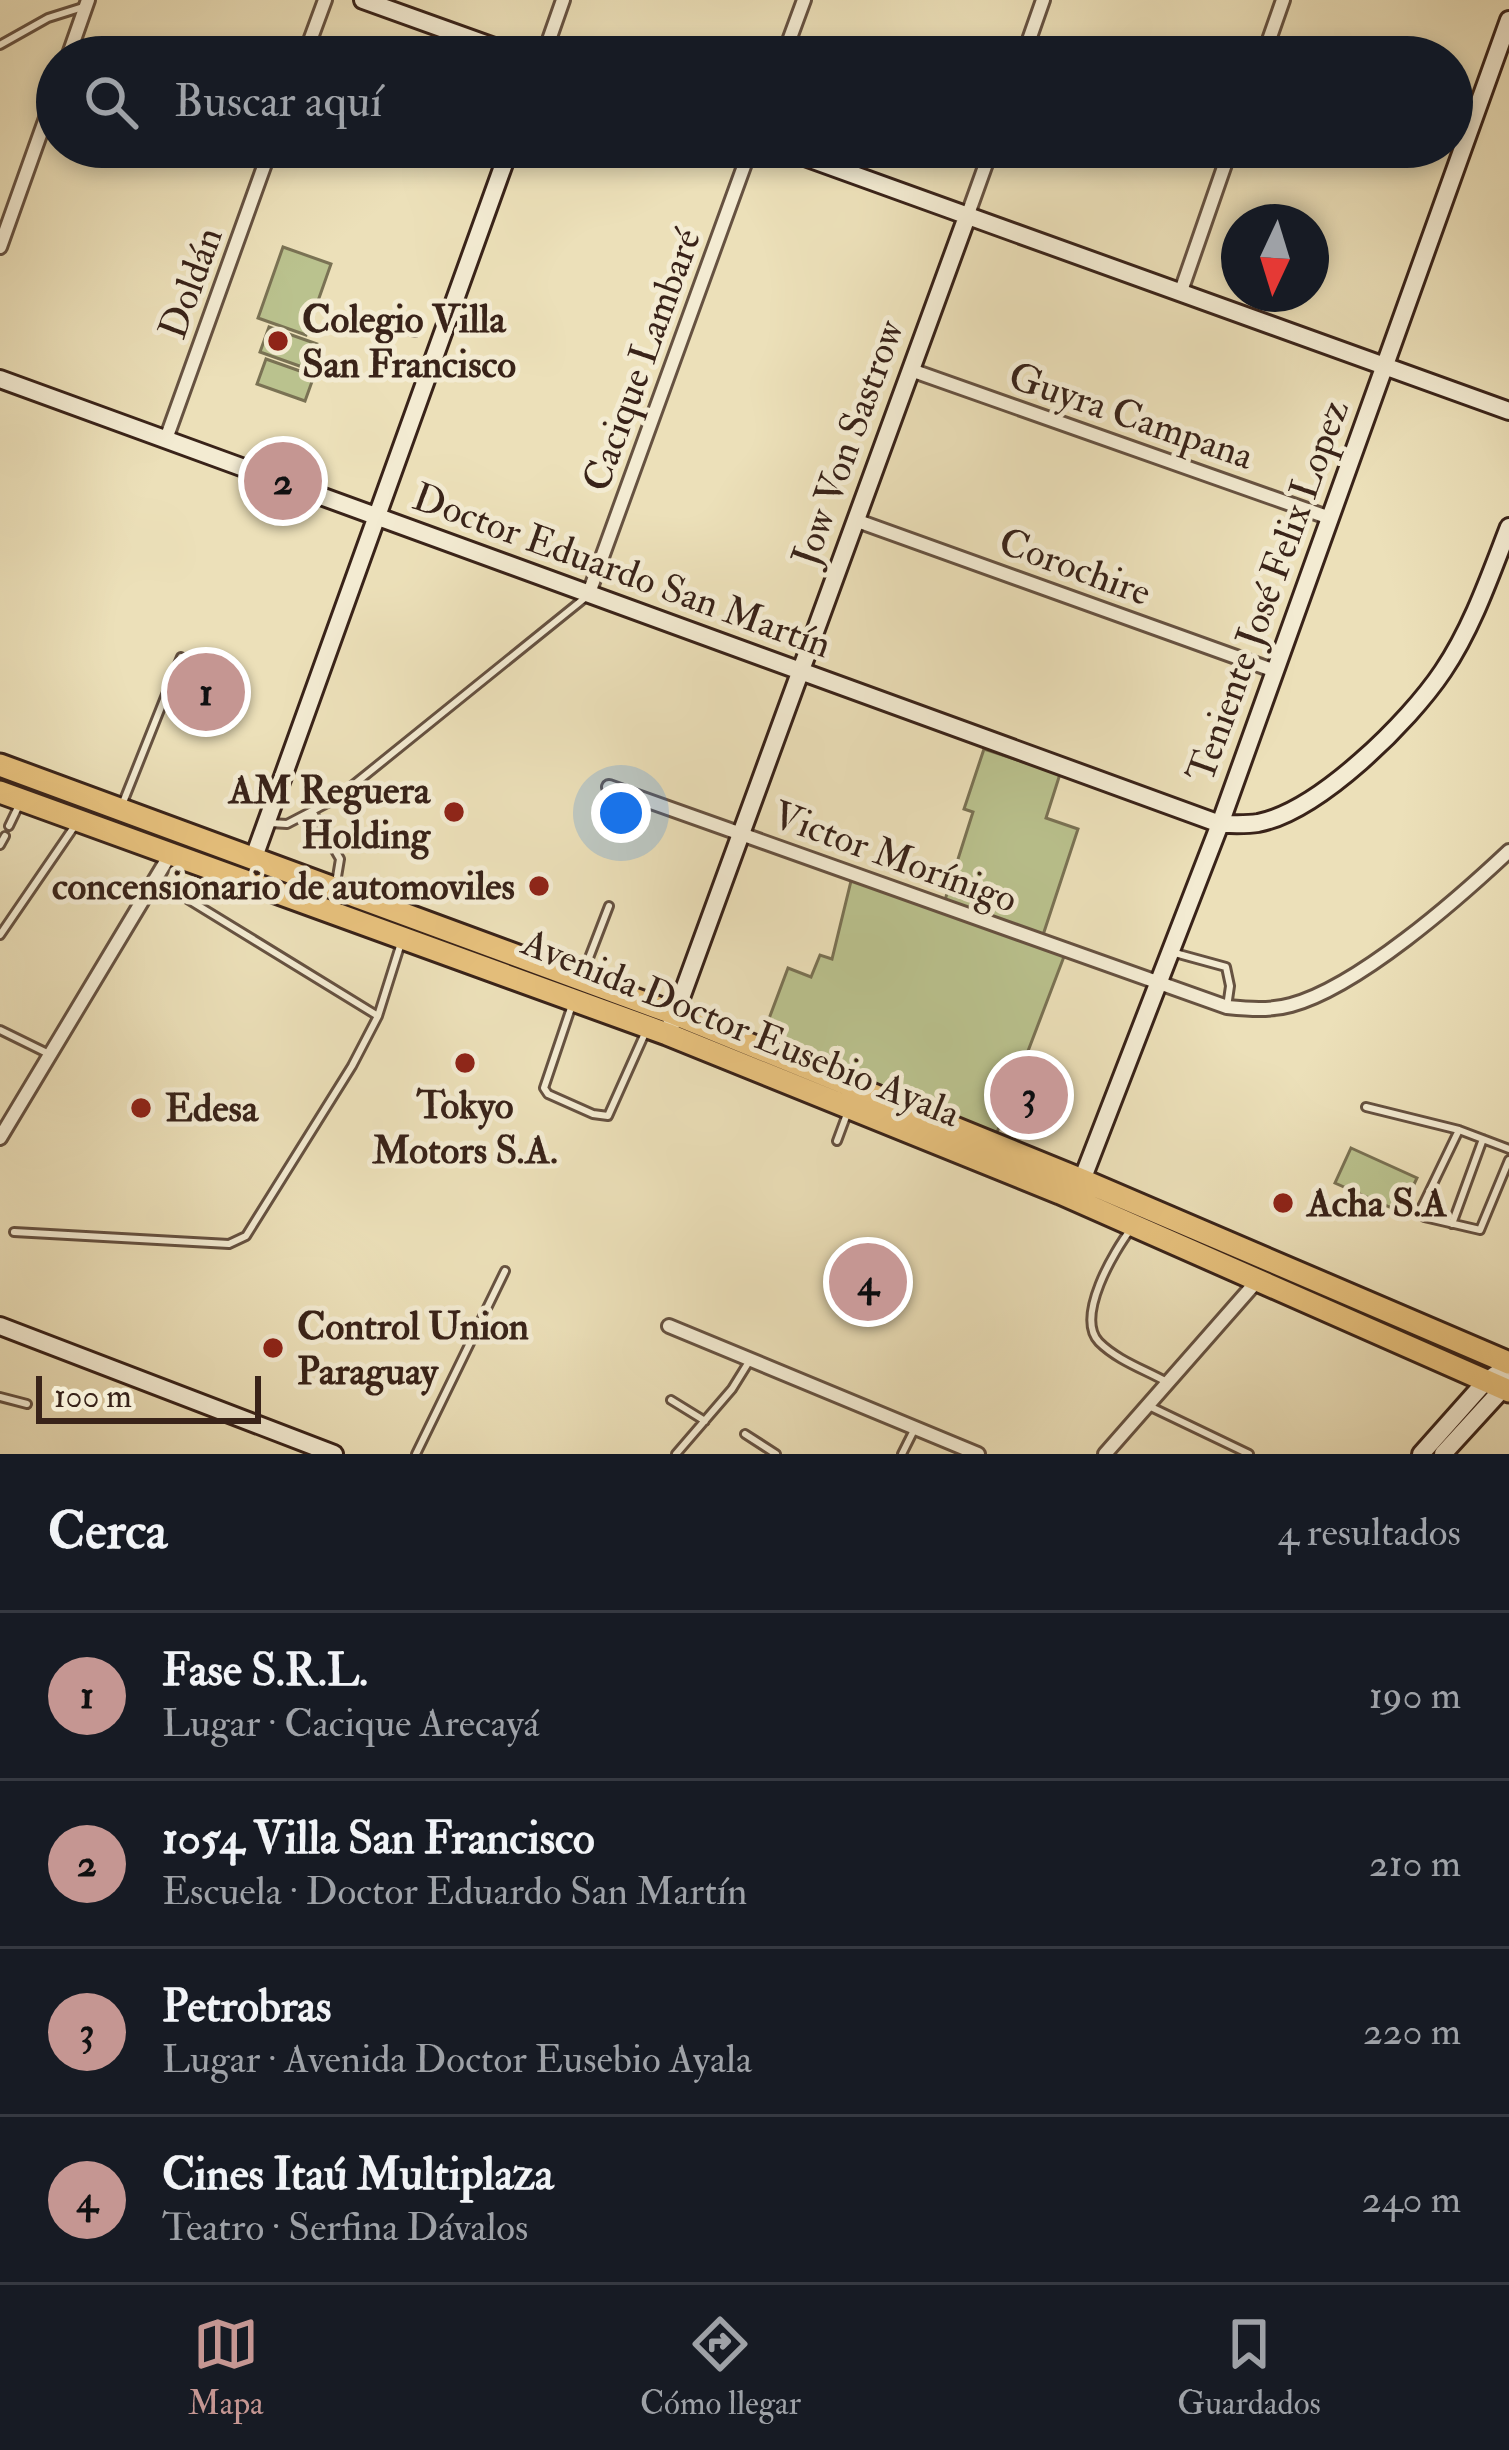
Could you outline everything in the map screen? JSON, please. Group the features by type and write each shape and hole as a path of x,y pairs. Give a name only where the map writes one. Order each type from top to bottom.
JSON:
{"highway":[{"name":"Avenida Doctor Eusebio Ayala","path":"0,765 335,887 1257,1281 1503,1378"},
{"name":"Avenida Doctor Eusebio Ayala","path":"11,796 404,936 578,989"},
{"path":"171,853 180,841 268,873 286,869"},
{"name":"Avenida Doctor Eusebio Ayala","path":"663,1025 1082,1180 1503,1378"}],"street":[{"path":"312,36 325,0"},
{"path":"363,0 464,36"},
{"path":"550,36 563,0"},
{"path":"791,36 804,0"},
{"path":"1030,36 1043,0"},
{"path":"1270,36 1283,0"},
{"path":"75,36 87,3"},
{"name":"Teniente José Felix Lopez","path":"1473,130 1505,46 1509,20"},
{"path":"0,247 36,146"},
{"name":"Doldán","path":"166,439 264,168"},
{"path":"254,857 377,517 433,337 501,168"},
{"name":"Cacique Lambaré","path":"590,593 743,168"},
{"path":"837,168 1509,411"},
{"path":"968,214 984,168"},
{"path":"1180,291 1224,168"},
{"name":"Teniente José Felix Lopez","path":"1082,1180 1220,824 1458,168"},
{"name":"Jow Von Sastrow","path":"663,1025 740,833 968,214"},
{"name":"Guyra Campana","path":"911,370 1330,518"},
{"name":"Doctor Eduardo San Martín","path":"0,379 1220,824"},
{"name":"Corochire","path":"855,520 1275,671"},
{"path":"1220,824 1259,823 1306,802 1391,732 1444,670 1468,627 1509,527"},
{"name":"Victor Morínigo","path":"609,787 1159,984 1227,1007 1262,1010 1294,1005 1364,970 1469,889 1509,851"},
{"path":"0,1138 171,853"},
{"path":"1105,1454 1257,1281"},
{"path":"0,1326 334,1454"},
{"path":"669,1326 978,1454"},
{"path":"1421,1454 1503,1378"},
{"path":"1443,1454 1503,1378"}],"lane":[{"path":"0,45 87,3"},
{"path":"380,321 415,332"},
{"path":"346,790 590,593"},
{"path":"120,808 181,657"},
{"path":"9,826 11,796"},
{"path":"266,823 287,824 339,797"},
{"path":"311,811 340,859 335,887"},
{"path":"0,935 78,820"},
{"path":"0,845 4,836"},
{"path":"154,879 378,1016"},
{"path":"609,906 544,1088 593,1114 608,1116 663,1025"},
{"path":"14,1232 229,1244 247,1236 352,1066 378,1016 404,936"},
{"path":"1171,953 1226,968 1227,1007"},
{"path":"0,1030 49,1054"},
{"path":"837,1141 849,1107 862,1102 937,1131 947,1128"},
{"path":"1366,1107 1459,1130 1509,1149"},
{"path":"1459,1130 1420,1210 1424,1217 1474,1230 1483,1227 1509,1160"},
{"path":"1452,1224 1483,1138"},
{"path":"1133,1226 1113,1252 1091,1312 1091,1328 1097,1340 1130,1364 1168,1382"},
{"path":"416,1454 505,1271"},
{"path":"680,1453 732,1389 749,1360"},
{"path":"0,1397 27,1405"},
{"path":"671,1400 705,1421"},
{"path":"1148,1406 1249,1454"},
{"path":"902,1454 915,1428"},
{"path":"745,1434 776,1454"}],"green space":[{"path":"283,247 331,264 306,335 258,318"},
{"path":"269,327 317,344 308,369 260,352"},
{"path":"266,359 314,376 305,401 257,384"},
{"path":"984,749 1060,774 1046,818 1078,829 1043,935 944,903 973,812 964,809"},
{"path":"852,877 1065,954 996,1135 761,1040 788,968 811,977 820,955 832,959"},
{"path":"1351,1148 1417,1178 1401,1212 1335,1183"}],"place":[{"name":"Colegio Villa San Francisco","path":"278,341"},
{"name":"1054 Villa San Francisco","path":"283,481"},
{"name":"Fase S.R.L.","path":"206,692"},
{"name":"AM Reguera Holding","path":"454,812"},
{"name":"concensionario de automoviles","path":"539,886"},
{"name":"Tokyo Motors S.A.","path":"465,1063"},
{"name":"Petrobras","path":"1029,1095"},
{"name":"Edesa","path":"141,1108"},
{"name":"Acha S.A","path":"1283,1203"},
{"name":"Cines Itaú Multiplaza","path":"868,1282"},
{"name":"Control Union Paraguay","path":"273,1348"}]}
